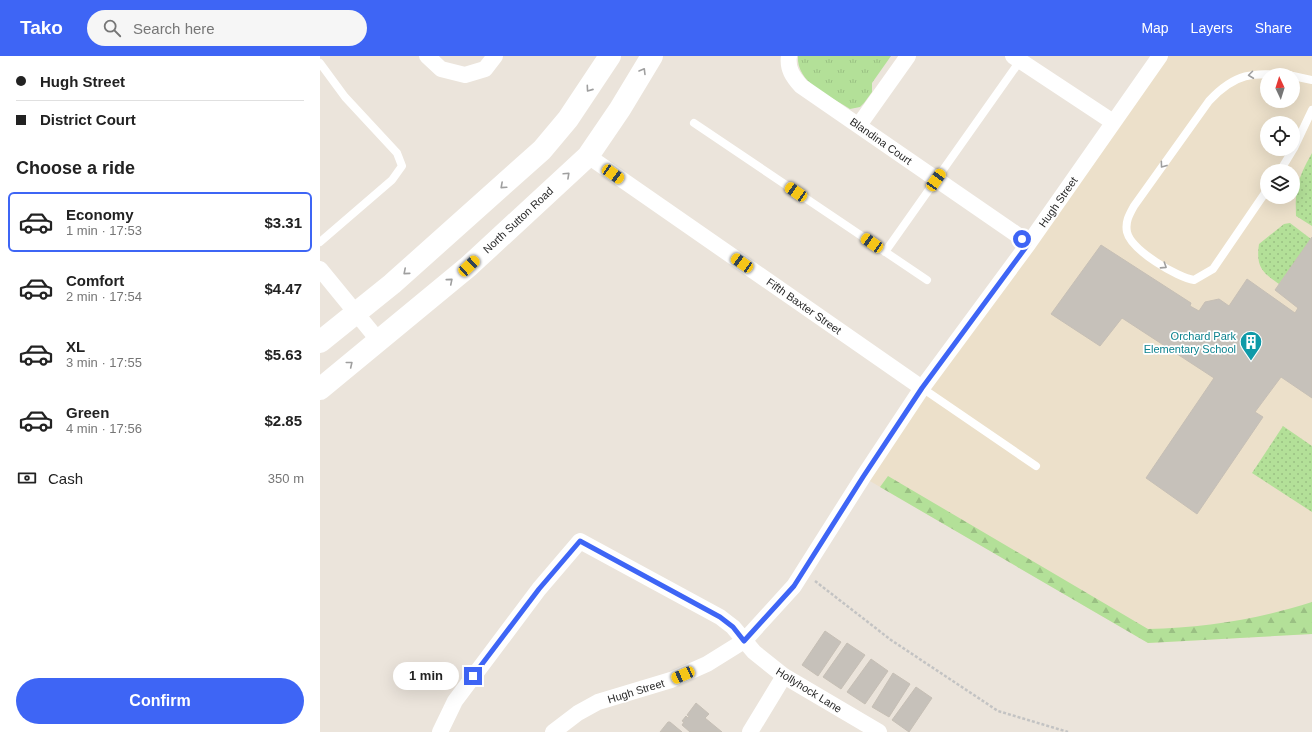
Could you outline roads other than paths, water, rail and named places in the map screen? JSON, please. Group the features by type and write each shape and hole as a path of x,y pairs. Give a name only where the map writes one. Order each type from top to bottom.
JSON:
{"main road":[{"path":"320,342 355,312 392,284 542,150 568,119 610,56"},
{"name":"North Sutton Road","path":"320,389 469,266 588,156 620,109 652,56"}],"street":[{"path":"428,56 441,69 466,75 485,69 495,56"},
{"name":"Blandina Court","path":"789,56 788,62 792,75 801,86 1029,243"},
{"path":"859,125 908,56"},
{"name":"Hugh Street","path":"553,732 578,713 598,702 671,680 707,664 744,641 794,586 863,477 922,388 1029,243 1160,56"},
{"path":"1019,58 1113,122"},
{"name":"Fifth Baxter Street","path":"588,156 922,388"},
{"path":"320,269 379,341"},
{"name":"Hollyhock Lane","path":"440,732 454,701 539,589 580,541 720,617 733,627 754,652 784,676 879,732"},
{"path":"750,732 784,676"}],"lane":[{"path":"885,252 1019,58"},
{"path":"320,64 345,97 397,153 402,166 392,180 320,242"},
{"path":"1260,75 1249,75 1233,80 1220,89 1209,101 1134,206 1126,221 1127,234 1136,247 1159,263 1183,278 1194,280 1213,269 1260,200"},
{"path":"1300,77 1312,80"},
{"path":"1284,164 1294,148 1312,110"},
{"path":"694,123 927,280"},
{"path":"922,388 1036,466"}],"place":[{"name":"Orchard Park Elementary School","path":"1251,362"}]}
